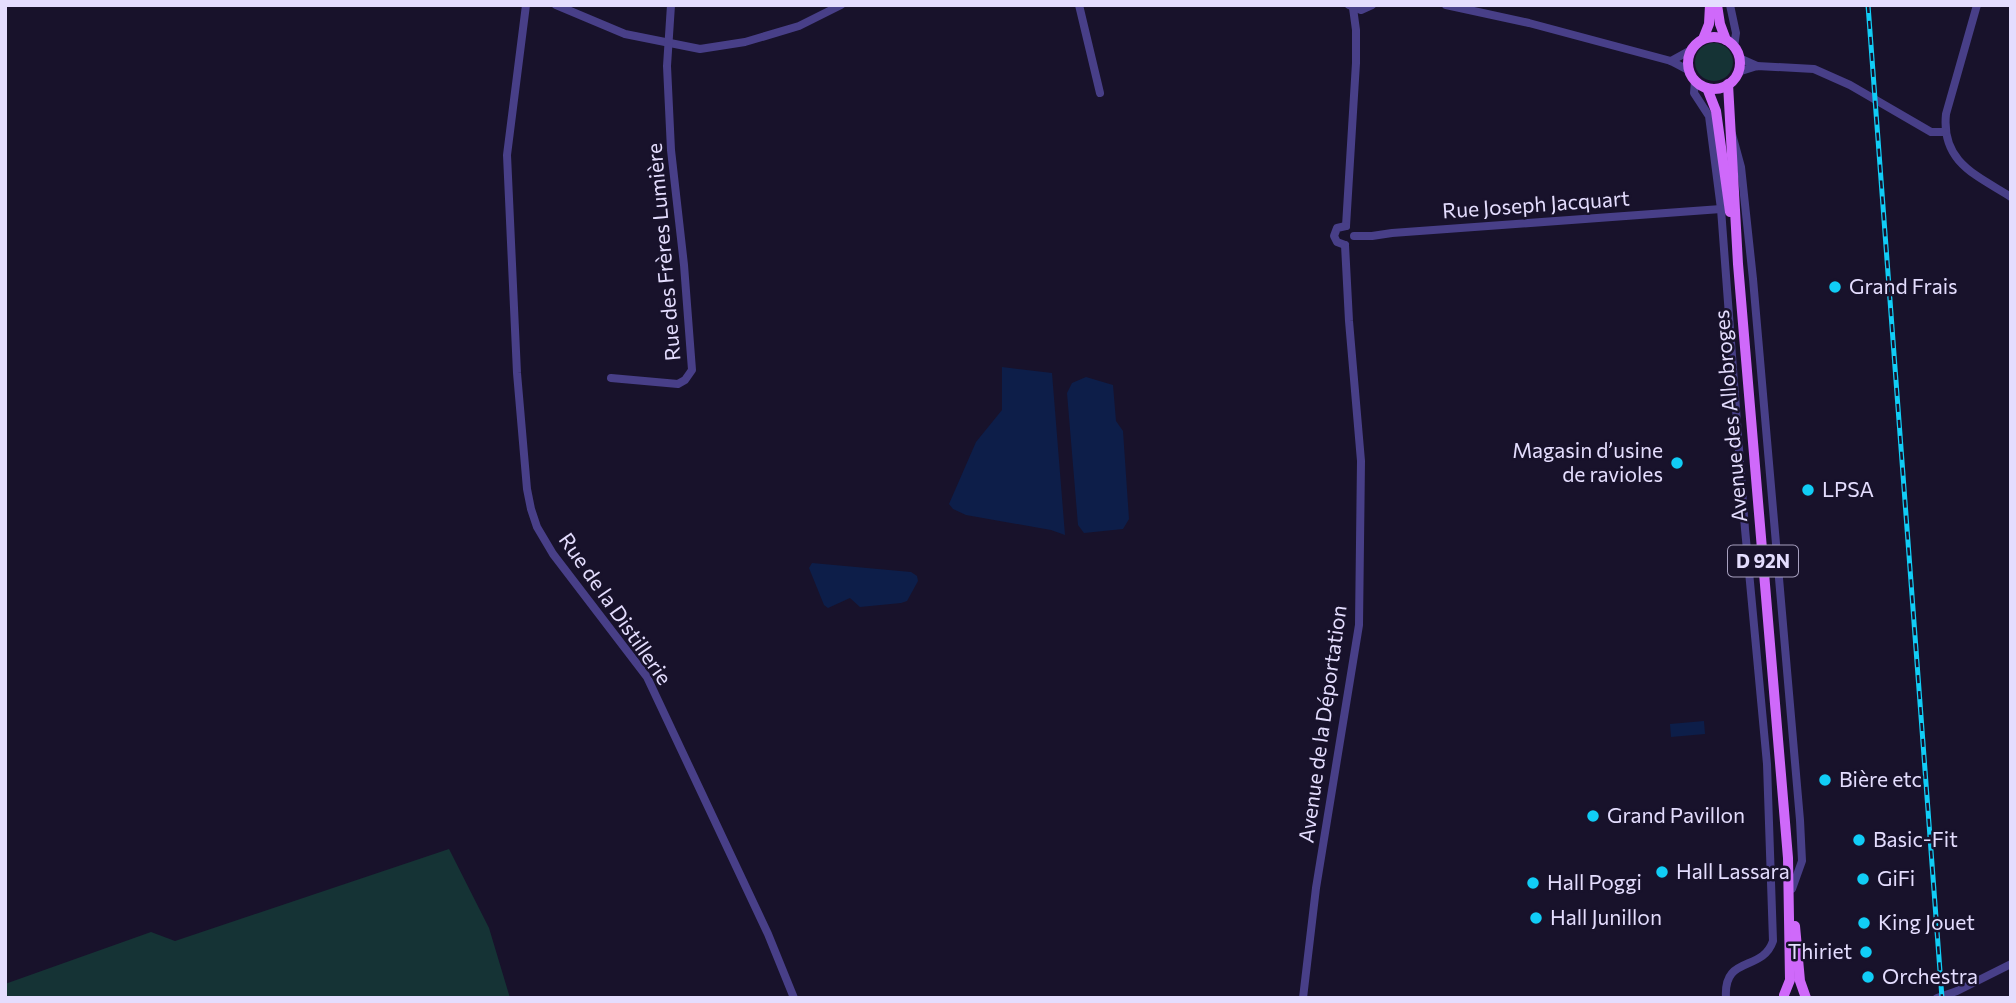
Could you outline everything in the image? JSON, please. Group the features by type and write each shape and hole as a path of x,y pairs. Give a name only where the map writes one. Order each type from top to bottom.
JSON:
{"main road":[{"path":"1710,5 1709,24 1703,39 1691,50 1688,70 1695,81 1707,88 1722,88 1738,72 1739,58 1720,24 1717,5"},
{"path":"1703,39 1715,37 1730,44"},
{"name":"Avenue des Allobroges","path":"1728,84 1738,264 1788,858 1800,981 1805,998"},
{"name":"Avenue des Allobroges","path":"1707,88 1714,100 1719,126 1738,264"},
{"name":"Avenue des Allobroges","path":"1781,996 1790,980 1788,858"},
{"path":"1781,996 1792,994 1805,998"}],"street":[{"name":"Rue de la Distillerie","path":"526,5 507,155 517,373 531,509 537,527 553,554 647,677 768,933 794,998"},
{"path":"556,5 625,34 700,49 745,42 799,26 841,5"},
{"path":"669,43 671,5"},
{"path":"1079,5 1100,93"},
{"path":"1446,5 1529,23 1671,61 1688,70"},
{"path":"1730,5 1736,33 1730,44"},
{"path":"1977,5 1946,114 1945,132 1951,149 1964,167 2011,197"},
{"path":"1346,226 1356,30 1351,6 1368,7 1356,30"},
{"name":"Rue des Frères Lumière","path":"611,378 678,384 685,380 692,370 671,150 667,66 669,43"},
{"path":"1671,61 1691,50"},
{"path":"1739,58 1757,66"},
{"path":"1738,72 1757,66 1814,68 1841,80 1931,132 1945,132"},
{"path":"1695,81 1694,93 1709,116 1721,209 1745,529 1767,764 1773,941 1760,960 1742,964 1734,969 1727,984 1726,998"},
{"path":"1719,126 1727,153 1741,167"},
{"path":"1730,130 1738,149 1741,167 1800,820 1802,861 1792,889"},
{"name":"Rue Joseph Jacquart","path":"1354,236 1721,209"},
{"path":"1346,226 1353,231 1354,236 1351,242 1345,245 1337,242 1334,236 1338,228 1346,226"},
{"name":"Avenue de la Déportation","path":"1303,998 1316,888 1359,625 1361,461 1345,245"},
{"path":"1939,997 2011,964"}],"green space":[{"path":"1714,43 1728,48 1733,62 1728,76 1714,81 1700,76 1695,62 1700,48"},
{"path":"449,849 489,928 510,998 5,998 5,984 151,932 175,941"}],"water":[{"path":"1002,367 1052,373 1065,535 1051,530 966,515 949,504 976,442 1002,410"},
{"path":"1086,377 1113,385 1116,421 1123,431 1129,519 1123,529 1084,533 1078,525 1067,393 1072,383"},
{"path":"812,563 911,572 917,576 918,581 907,601 901,603 860,607 850,598 828,608 824,605 809,568"},
{"path":"1704,721 1705,734 1671,737 1670,724"}],"railway":[{"path":"1868,5 1942,998"}],"place":[{"name":"Grand Frais","path":"1835,287"},
{"name":"Magasin d’usine de ravioles","path":"1677,463"},
{"name":"LPSA","path":"1808,490"},
{"name":"Bière etc","path":"1825,780"},
{"name":"Grand Pavillon","path":"1593,816"},
{"name":"Basic-Fit","path":"1859,840"},
{"name":"Hall Lassara","path":"1662,872"},
{"name":"GiFi","path":"1863,879"},
{"name":"Hall Poggi","path":"1533,883"},
{"name":"Hall Junillon","path":"1536,918"},
{"name":"King Jouet","path":"1864,923"},
{"name":"Thiriet","path":"1866,952"},
{"name":"Orchestra","path":"1868,977"}]}
